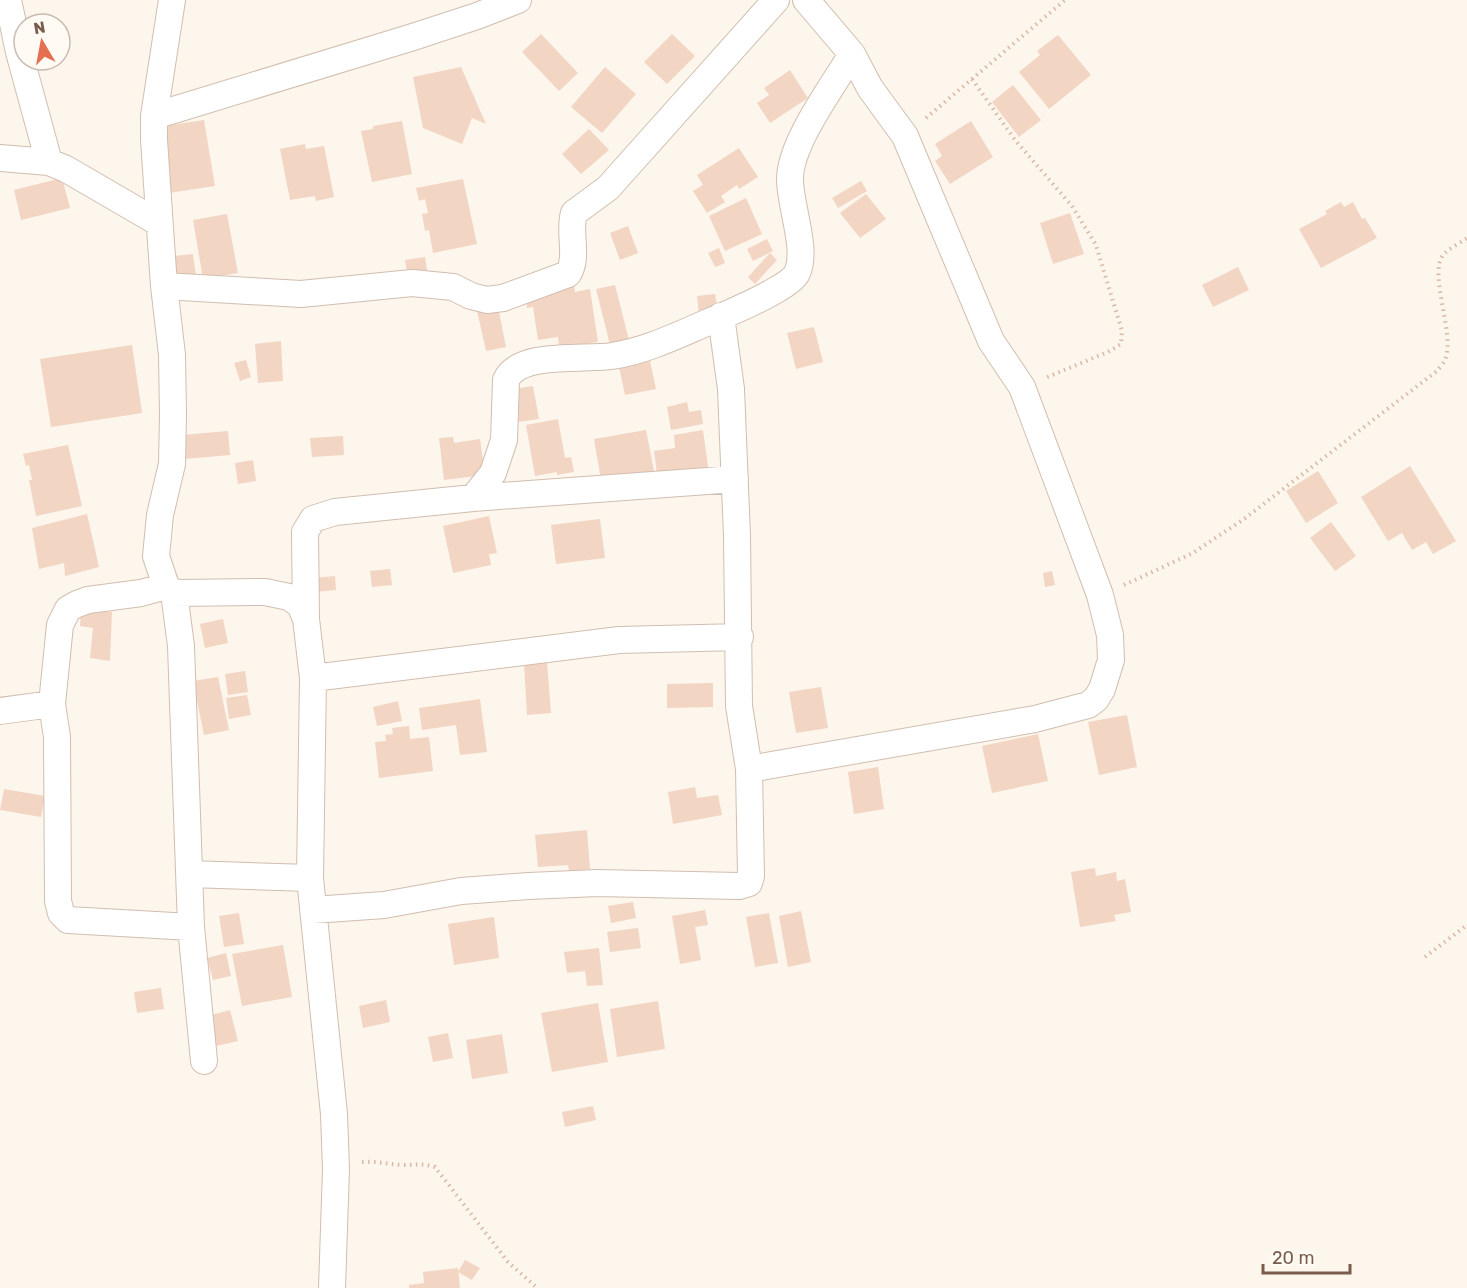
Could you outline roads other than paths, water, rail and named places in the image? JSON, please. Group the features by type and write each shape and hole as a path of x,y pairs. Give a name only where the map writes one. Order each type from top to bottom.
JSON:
{"street":[{"path":"8,0 19,52 49,162"},
{"path":"172,0 154,116 159,223 172,355 172,464 160,515 156,550 160,573 170,590 180,645 190,927 204,1061"},
{"path":"154,116 413,37 519,0"},
{"path":"164,286 301,294 412,283 453,287 471,296 487,300 503,298 568,274 572,267 574,213 608,188 776,0"},
{"path":"749,769 1035,718 1088,705 1096,699 1102,689 1112,660 1110,635 1100,596 1022,387 991,341 905,136 870,88 852,54 806,0"},
{"path":"473,498 494,473 504,440 506,380 509,372 518,366 567,357 612,356 664,341 777,290 797,275 802,255 790,181 791,164 799,143 852,54"},
{"path":"0,158 49,162 66,169 159,223"},
{"path":"313,910 384,905 461,891 529,886 597,884 739,886 749,883 752,876 749,769 739,706 740,638 731,389 721,316"},
{"path":"332,1288 336,1169 334,1114 310,878 314,678 306,619 305,532 313,519 334,512 473,498 735,479"},
{"path":"190,927 68,920 61,913 58,901 57,737 52,704 60,625 68,609 88,600 170,590 265,592 289,597 300,605 306,619"},
{"path":"314,678 619,640 740,638"},
{"path":"0,711 52,704"},
{"path":"189,874 310,878"}]}
